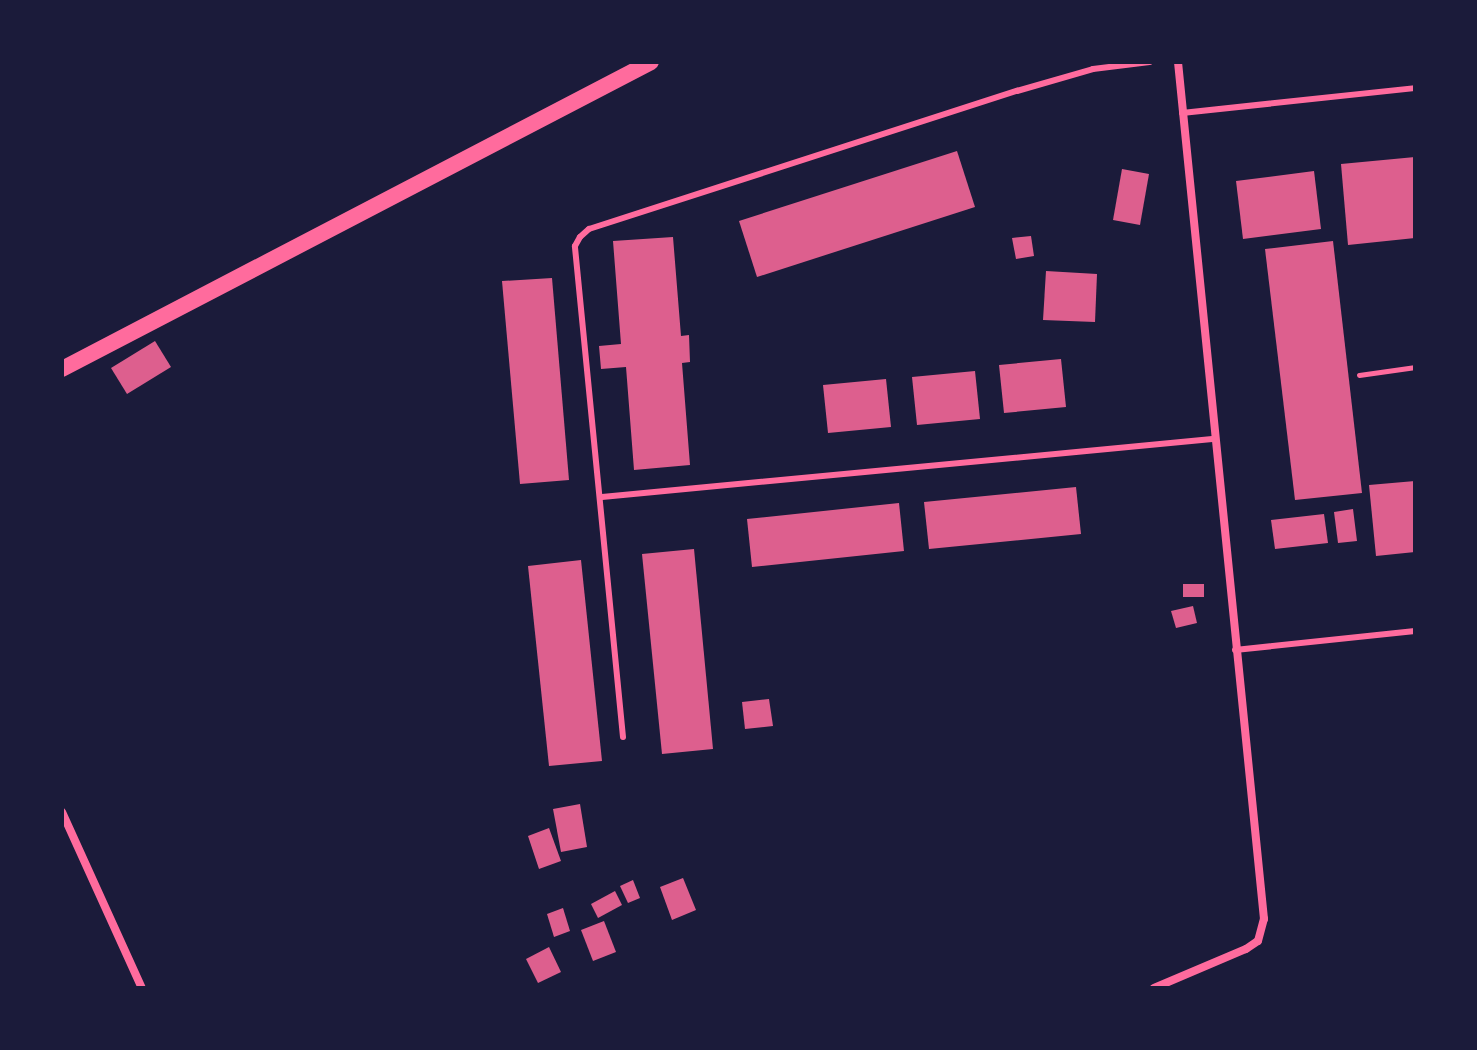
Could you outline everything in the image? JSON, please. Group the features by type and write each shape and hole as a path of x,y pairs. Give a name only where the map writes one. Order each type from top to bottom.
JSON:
{"main road":[{"path":"62,369 651,62"}],"street":[{"path":"1154,988 1246,949 1262,932 1178,62"},
{"path":"62,812 142,988"}],"lane":[{"path":"623,737 602,497 575,246 589,229 1017,91 1093,69 1150,62"},
{"path":"1182,113 1415,88"},
{"path":"602,497 1212,439"},
{"path":"1235,650 1415,631"}],"path":[{"path":"1359,375 1415,367"}],"building":[{"path":"957,151 975,207 757,277 739,221"},
{"path":"1415,157 1415,238 1348,245 1341,164"},
{"path":"1122,169 1149,174 1140,225 1113,220"},
{"path":"1314,171 1321,229 1243,239 1236,181"},
{"path":"1031,236 1034,256 1016,259 1012,238"},
{"path":"673,237 681,336 689,335 690,362 682,363 690,465 634,470 626,367 601,369 599,346 621,344 613,241"},
{"path":"1333,241 1362,493 1295,500 1265,249"},
{"path":"1046,271 1097,274 1095,322 1043,320"},
{"path":"552,278 569,480 520,484 502,281"},
{"path":"155,341 171,367 127,394 111,368"},
{"path":"1061,359 1066,407 1004,413 999,365"},
{"path":"975,371 980,419 917,425 912,377"},
{"path":"886,379 891,427 828,433 823,385"},
{"path":"1415,481 1415,552 1376,556 1369,485"},
{"path":"1076,487 1081,534 929,549 924,502"},
{"path":"899,503 904,551 752,567 747,519"},
{"path":"1353,509 1357,541 1338,543 1334,512"},
{"path":"1324,514 1328,543 1275,549 1271,520"},
{"path":"694,549 713,749 662,754 642,554"},
{"path":"581,560 602,761 549,766 528,566"},
{"path":"1183,584 1204,584 1204,597 1183,597"},
{"path":"1193,606 1197,623 1176,628 1171,611"},
{"path":"769,699 773,726 745,729 742,702"},
{"path":"580,804 587,847 561,852 553,809"},
{"path":"549,828 561,861 539,869 528,836"},
{"path":"683,878 696,910 672,920 660,887"},
{"path":"633,880 640,898 628,903 620,886"},
{"path":"615,891 622,905 598,918 591,904"},
{"path":"563,908 570,931 554,937 547,914"},
{"path":"604,921 616,952 593,961 581,930"},
{"path":"549,947 561,972 538,983 526,959"}]}
